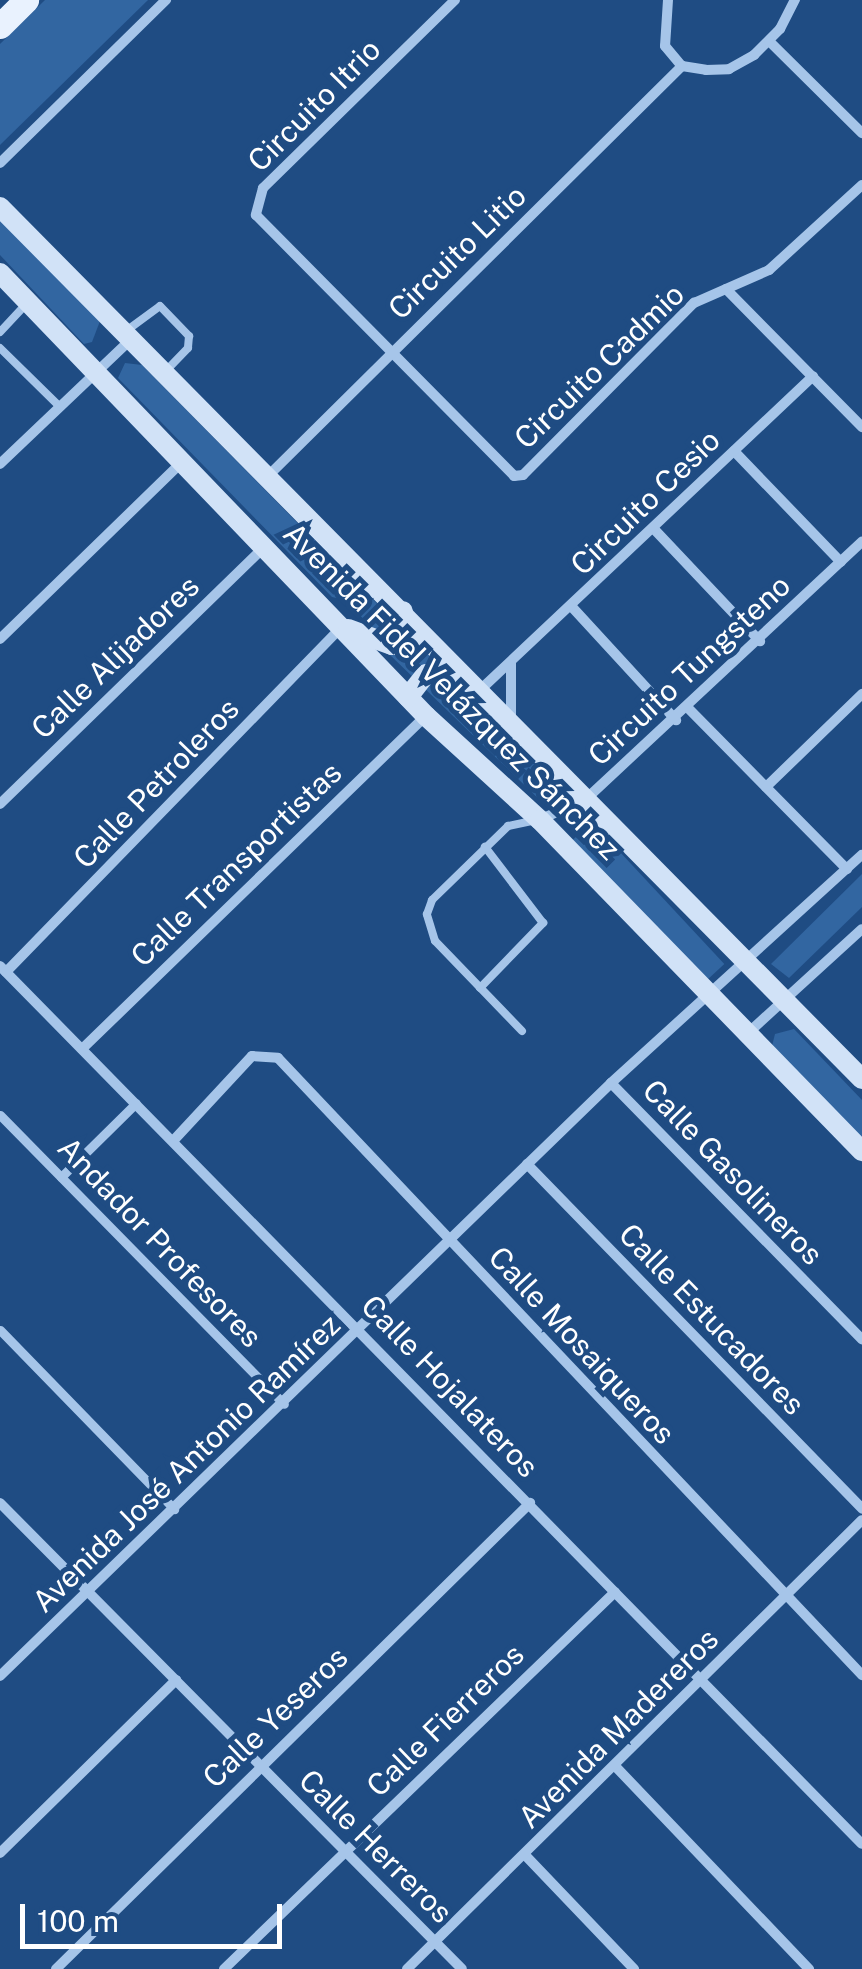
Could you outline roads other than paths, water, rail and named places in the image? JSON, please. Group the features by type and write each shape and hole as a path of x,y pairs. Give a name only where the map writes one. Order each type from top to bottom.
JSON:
{"main road":[{"path":"0,26 26,0"},
{"name":"Avenida Fidel Velázquez Sánchez","path":"0,207 862,1079"},
{"name":"Avenida Fidel Velázquez Sánchez","path":"0,273 426,716 540,820 862,1151"},
{"path":"341,628 392,644 406,637 403,612"},
{"path":"408,697 426,674 460,674"}],"street":[{"path":"0,163 166,0"},
{"name":"Circuito Itrio","path":"391,352 260,222 255,207 263,188 455,0"},
{"path":"668,0 666,46 682,66 729,69 769,41 795,0"},
{"path":"769,41 862,133"},
{"name":"Circuito Litio","path":"268,476 682,66"},
{"name":"Circuito Cadmio","path":"391,352 514,476 522,475 694,303 780,262 862,185"},
{"path":"726,289 862,427"},
{"path":"0,464 127,336"},
{"name":"Circuito Cesio","path":"477,692 572,607 812,376"},
{"path":"734,451 841,562"},
{"path":"0,639 184,461"},
{"path":"653,528 760,641"},
{"name":"Circuito Tungsteno","path":"540,820 585,800 689,709 862,542"},
{"name":"Calle Alijadores","path":"0,804 266,546"},
{"path":"572,607 676,720"},
{"name":"Calle Petroleros","path":"3,969 341,628"},
{"path":"511,662 511,724"},
{"path":"766,787 862,694"},
{"path":"689,709 847,870"},
{"name":"Calle Transportistas","path":"82,1049 426,716"},
{"name":"Avenida José Antonio Ramírez","path":"0,1676 361,1330 611,1083 862,854"},
{"path":"747,1034 862,929"},
{"name":"Calle Hojalateros","path":"3,969 862,1844"},
{"name":"Calle Mosaiqueros","path":"173,1140 252,1056 264,1052 278,1058 862,1675"},
{"name":"Calle Gasolineros","path":"611,1083 862,1339"},
{"path":"61,1178 136,1103"},
{"name":"Andador Profesores","path":"0,1115 284,1404"},
{"name":"Calle Estucadores","path":"527,1164 862,1509"},
{"path":"0,1330 174,1509"},
{"name":"Calle Herreros","path":"0,1503 462,1969"},
{"name":"Calle Yeseros","path":"56,1969 530,1503"},
{"name":"Avenida Madereros","path":"408,1969 862,1520"},
{"name":"Calle Fierreros","path":"224,1969 614,1592"},
{"path":"0,1853 176,1680"},
{"path":"614,1766 809,1969"},
{"path":"525,1855 634,1969"}],"lane":[{"path":"0,332 28,301"},
{"path":"127,336 149,309 160,306 190,343 165,372"},
{"path":"0,348 59,406"},
{"path":"522,1031 436,942 428,914 432,900 508,826 540,820"},
{"path":"480,988 543,922 485,848"}]}
